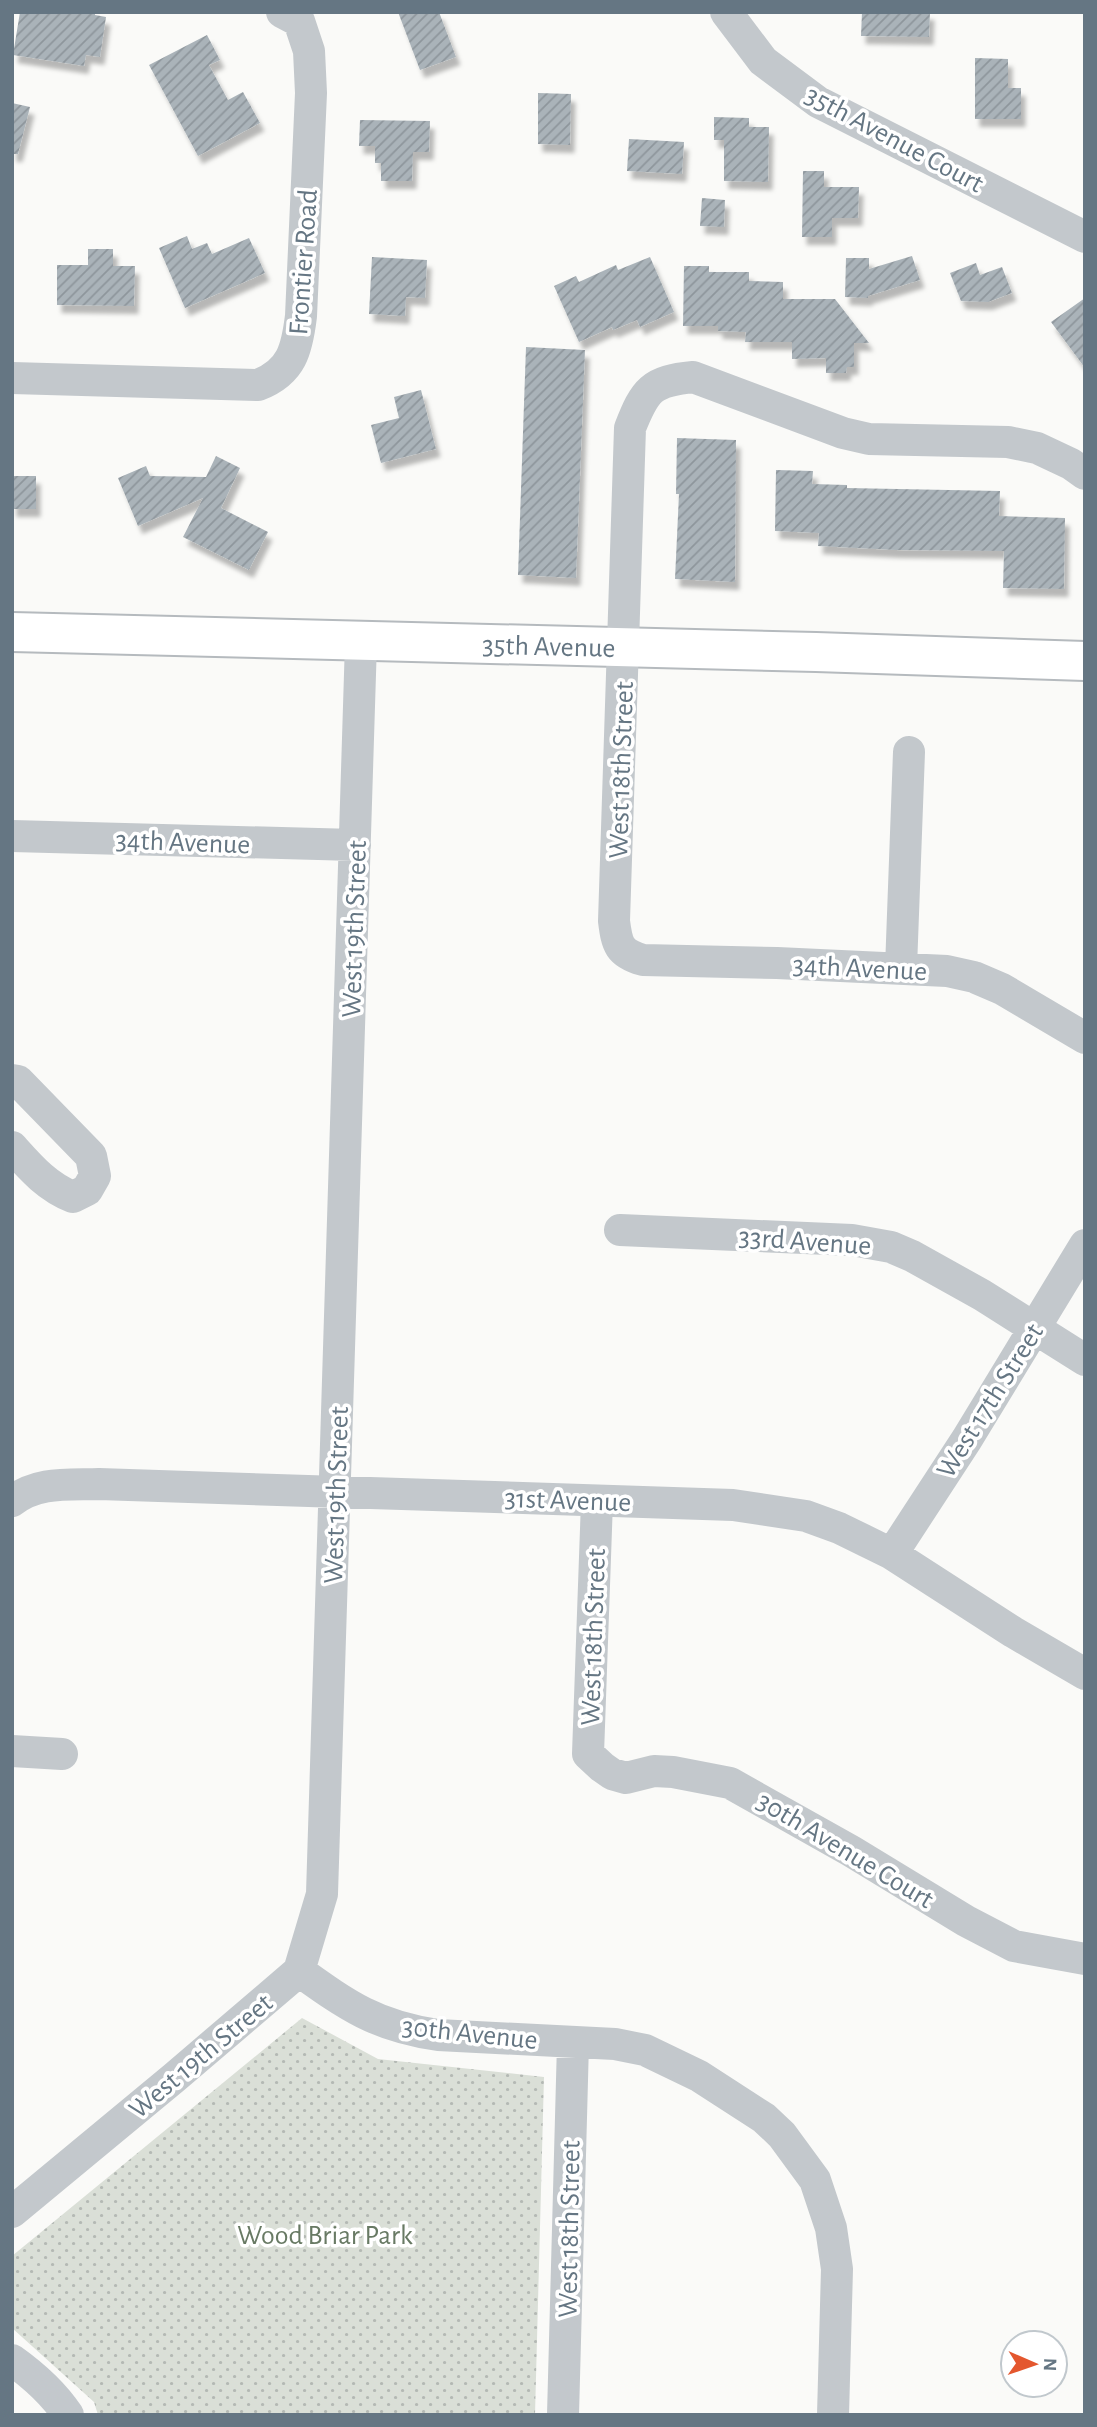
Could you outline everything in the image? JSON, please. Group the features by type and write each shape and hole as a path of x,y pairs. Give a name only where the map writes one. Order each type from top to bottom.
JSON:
{"main road":[{"name":"35th Avenue","path":"12,632 1083,659"}],"street":[{"name":"Frontier Road","path":"12,378 258,385 272,380 283,368 298,347 311,93 309,51 299,21 282,12"},
{"name":"35th Avenue Court","path":"726,12 763,61 817,102 1085,237"},
{"name":"West 18th Street","path":"621,949 614,921 630,428 639,404 653,387 672,379 693,377 843,433 869,439 1008,442 1037,448 1071,464 1085,474"},
{"name":"West 19th Street","path":"12,2212 176,2077 299,1970 322,1894 361,642"},
{"path":"901,968 909,752"},
{"name":"34th Avenue","path":"12,836 355,845"},
{"name":"34th Avenue","path":"621,949 629,956 643,960 670,962 777,963 947,971 974,977 1028,1003 1085,1038"},
{"path":"12,1080 18,1081 91,1156 95,1176 88,1190 73,1197 57,1191 18,1167"},
{"name":"33rd Avenue","path":"620,1230 852,1240 891,1247 982,1295 1085,1360"},
{"name":"West 17th Street","path":"892,1554 967,1439 1085,1245"},
{"name":"31st Avenue","path":"12,1501 24,1492 46,1485 99,1484 733,1505 806,1516 839,1528 892,1554 1013,1632 1085,1674"},
{"name":"West 18th Street","path":"597,1501 588,1754 602,1768"},
{"path":"12,1751 62,1754"},
{"name":"30th Avenue Court","path":"602,1768 626,1778 654,1771 730,1783 851,1851 966,1922 1014,1946 1085,1959"},
{"name":"30th Avenue","path":"299,1970 348,2006 409,2031 438,2035 615,2044 645,2050 675,2063 764,2118 799,2155 815,2180 831,2228 837,2269 833,2415"},
{"name":"West 18th Street","path":"563,2415 573,2043"},
{"path":"12,2360 62,2405 68,2415"}],"green space":[{"name":"Wood Briar Park","path":"302,2018 378,2059 544,2077 535,2415 98,2415 94,2402 12,2328 12,2256"}],"building":[{"path":"20,12 95,12 95,15 106,17 100,57 86,55 84,66 13,55"},
{"path":"398,12 439,12 456,57 420,70"},
{"path":"862,12 930,12 929,37 861,36"},
{"path":"207,35 220,60 209,65 228,100 243,92 260,123 198,156 149,65"},
{"path":"975,58 1008,59 1008,88 1021,88 1021,119 975,119"},
{"path":"538,93 571,94 570,145 538,144"},
{"path":"12,103 30,107 18,154 12,154"},
{"path":"714,117 749,118 749,127 769,127 768,182 724,181 724,140 714,140"},
{"path":"360,120 430,121 429,152 413,152 412,181 381,181 381,163 375,163 375,146 359,146"},
{"path":"629,139 684,142 682,174 627,171"},
{"path":"803,171 824,171 824,187 859,187 858,218 832,218 832,237 802,237"},
{"path":"702,198 725,200 724,227 700,226"},
{"path":"187,236 192,249 207,243 212,254 249,238 265,273 185,308 159,248"},
{"path":"88,249 113,249 113,266 135,266 134,306 57,305 57,265 88,265"},
{"path":"912,256 920,280 868,298 845,297 846,258 869,258 869,269"},
{"path":"372,257 427,260 425,298 406,297 405,316 369,314"},
{"path":"650,257 674,312 640,327 637,320 613,330 612,327 579,342 554,286 576,276 579,282 616,265 618,270"},
{"path":"976,263 980,275 1002,267 1012,293 988,302 961,301 950,273"},
{"path":"684,266 709,266 709,272 749,272 749,281 783,282 783,299 835,299 869,343 854,343 854,367 847,367 846,373 826,373 826,358 792,359 792,342 745,342 746,332 718,331 718,326 683,326"},
{"path":"1085,298 1085,368 1051,322"},
{"path":"526,347 585,350 576,578 518,575"},
{"path":"421,390 436,449 381,463 371,425 399,418 394,397"},
{"path":"677,438 736,440 735,582 675,579 679,494 676,494"},
{"path":"216,456 240,468 221,508 268,532 249,570 183,537 203,498 138,526 118,478 146,466 150,476 206,477"},
{"path":"776,470 813,471 812,484 847,485 847,488 1000,491 999,516 1065,518 1064,589 1003,588 1004,551 818,546 819,533 775,531"},
{"path":"12,476 36,476 36,509 12,509"}]}
